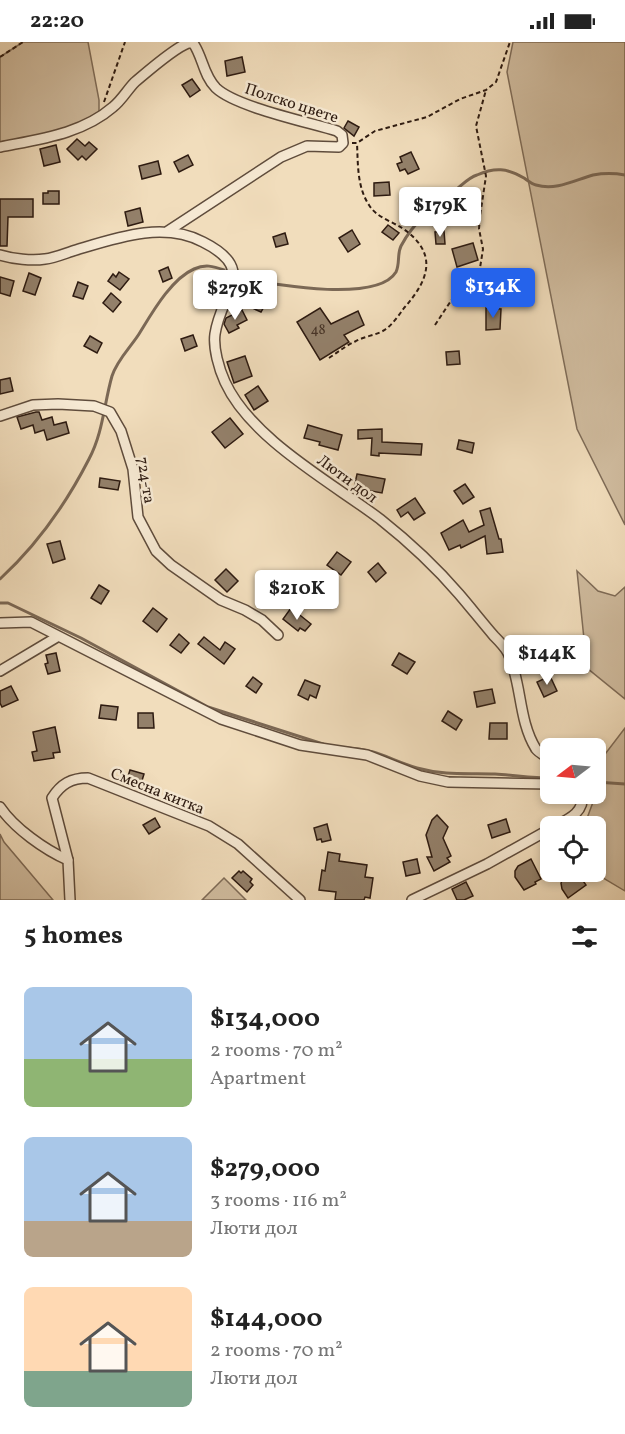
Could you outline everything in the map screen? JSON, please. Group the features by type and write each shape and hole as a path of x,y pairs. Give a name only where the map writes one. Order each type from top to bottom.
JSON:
{"street":[{"name":"Полско цвете","path":"0,147 48,138 81,127 99,118 115,105 135,83 183,45 193,44 203,68 216,88 236,100 337,131 342,135 343,142"},
{"path":"0,255 45,260 101,242 151,231 168,231 280,157 307,146 319,145 334,148 341,146 343,142"},
{"name":"Люти дол","path":"168,231 202,241 226,256 233,270 231,287 215,334 217,358 225,381 237,404 252,422 276,442 381,520 431,563 457,592 508,652 519,687 526,725 537,751 540,753"},
{"name":"724-та","path":"0,416 33,405 58,404 98,408 110,412 121,431 133,469 138,517 156,551 171,565 221,600 262,620 278,635"},
{"path":"0,623 31,622 221,719 300,745 367,755 420,776 448,782 540,784"},
{"path":"0,671 57,637"},
{"name":"Смесна китка","path":"68,860 52,798 60,786 76,778 88,778 209,826 238,844 300,900"},
{"path":"0,807 36,841 56,855 68,860 70,900"},
{"path":"412,900 487,864 540,835"}],"path":[{"path":"0,57 23,42"},
{"path":"99,118 125,42"},
{"path":"343,142 357,143 375,131 427,117 460,99 486,90 496,82 510,42"},
{"path":"435,325 462,284 480,268 483,249 479,229 486,176 476,126 486,90"},
{"path":"329,358 355,341 386,329 417,294 425,280 427,269 425,257 413,238 370,208 358,175 357,143"}],"shaded area":[{"path":"23,42 88,42 99,100 99,118 81,127 0,147 0,57"},
{"path":"513,42 625,42 625,525 577,429 507,72"},
{"path":"577,571 598,591 615,596 625,587 625,699 587,668"},
{"path":"625,728 625,891 606,880 606,816 588,816 592,804 606,804 606,753"},
{"path":"0,834 4,842 53,900 0,900"},
{"path":"224,878 246,900 202,900"}],"building":[{"path":"242,57 245,72 227,76 225,61"},
{"path":"192,79 200,90 190,97 182,85"},
{"path":"348,121 359,127 354,136 344,128"},
{"path":"77,139 85,146 89,142 97,149 86,160 82,156 78,160 67,149"},
{"path":"56,145 60,162 44,166 40,149"},
{"path":"411,152 419,169 408,174 405,169 400,171 397,164 402,162 400,157"},
{"path":"188,155 193,165 179,172 174,162"},
{"path":"158,161 161,174 142,179 139,166"},
{"path":"389,182 390,195 374,196 374,183"},
{"path":"48,191 59,191 59,204 43,204 43,193 48,193"},
{"path":"0,199 33,199 33,217 8,217 7,246 0,246"},
{"path":"140,208 143,222 128,226 125,212"},
{"path":"388,225 399,233 393,240 382,232"},
{"path":"352,230 360,244 348,252 339,238"},
{"path":"444,231 445,244 436,244 435,232"},
{"path":"285,233 288,244 276,247 273,237"},
{"path":"473,243 478,260 457,267 452,249"},
{"path":"168,267 172,278 163,282 159,271"},
{"path":"119,272 129,279 120,290 108,281 113,274 116,277"},
{"path":"29,273 41,278 35,295 23,291"},
{"path":"0,277 14,281 10,296 0,293"},
{"path":"78,282 88,286 83,299 73,296"},
{"path":"239,284 254,291 255,288 270,296 261,312 250,307 253,305 234,298"},
{"path":"111,293 121,302 113,312 103,303"},
{"path":"320,308 331,324 358,311 364,325 344,335 349,342 320,360 297,322"},
{"path":"486,308 501,309 500,329 486,330"},
{"path":"242,310 247,320 237,325 239,328 229,333 224,324 226,318"},
{"path":"193,335 197,346 185,351 181,339"},
{"path":"90,336 102,343 97,353 84,346"},
{"path":"459,351 460,364 447,365 446,352"},
{"path":"245,356 252,376 234,383 227,362"},
{"path":"10,378 13,391 0,394 0,380"},
{"path":"258,386 268,401 254,410 245,395"},
{"path":"39,412 42,420 52,417 54,425 66,422 69,433 47,440 44,430 35,433 33,425 21,429 17,417"},
{"path":"230,418 243,434 225,448 212,432"},
{"path":"308,425 342,435 338,450 304,438"},
{"path":"382,429 382,442 422,444 421,455 379,453 379,456 371,455 372,438 358,439 358,430"},
{"path":"459,440 474,443 472,453 457,449"},
{"path":"357,474 385,479 382,493 354,488"},
{"path":"100,478 120,481 118,490 99,487"},
{"path":"465,484 474,497 463,504 454,491"},
{"path":"415,498 425,513 414,520 408,512 401,517 397,510"},
{"path":"490,508 503,552 487,554 485,536 461,548 460,545 449,550 441,533 463,520 469,532 484,525 480,511"},
{"path":"60,541 65,559 53,563 47,544"},
{"path":"337,552 351,562 341,575 327,565"},
{"path":"378,563 386,573 376,582 368,572"},
{"path":"226,569 238,581 227,592 215,580"},
{"path":"99,585 109,591 101,604 91,598"},
{"path":"153,608 167,619 157,632 143,621"},
{"path":"291,608 311,624 305,631 300,628 298,631 283,619"},
{"path":"179,634 189,643 181,653 170,645"},
{"path":"204,637 220,650 225,642 235,649 224,664 198,644"},
{"path":"56,653 60,671 48,674 45,664 48,663 46,655"},
{"path":"399,653 415,662 407,674 392,665"},
{"path":"550,676 557,691 544,697 537,682"},
{"path":"253,677 262,684 256,693 246,686"},
{"path":"305,680 320,686 316,698 310,695 308,700 298,695"},
{"path":"11,686 18,700 2,707 0,691"},
{"path":"492,689 495,703 477,707 474,692"},
{"path":"101,705 118,707 116,720 99,718"},
{"path":"448,711 462,720 456,730 442,721"},
{"path":"138,713 153,713 154,728 138,728"},
{"path":"490,723 507,723 507,739 489,739"},
{"path":"55,727 60,752 53,753 54,758 34,761 32,752 37,751 33,732"},
{"path":"130,770 144,774 140,787 126,783"},
{"path":"437,815 448,827 443,838 451,856 447,858 450,862 434,871 427,857 432,857 426,835 432,820"},
{"path":"155,818 160,827 149,834 143,825"},
{"path":"506,819 510,832 492,838 488,825"},
{"path":"327,824 331,840 322,842 321,839 317,840 314,828"},
{"path":"328,852 340,854 339,861 367,865 365,877 373,878 370,898 335,900 336,892 319,890"},
{"path":"417,859 420,873 406,876 403,862"},
{"path":"531,859 540,880 524,890 515,877 518,866"},
{"path":"239,871 241,873 243,871 252,879 250,882 253,885 247,892 232,878"},
{"path":"466,882 473,896 457,900 452,889"},
{"path":"584,882 586,885 568,898 561,883"}],"waterway":[{"path":"250,279 304,288 327,289 370,287 386,281 396,272 401,246 419,221 469,179 490,171 512,172 534,184 551,187 597,174 625,175"},
{"path":"0,579 38,538 80,476 94,449 114,370 163,297 178,280 194,269 209,266 224,270"},
{"path":"0,603 8,603 81,638 208,707 323,744"},
{"path":"347,748 375,753 417,768 437,772 540,778"},
{"path":"606,783 625,784"}]}
